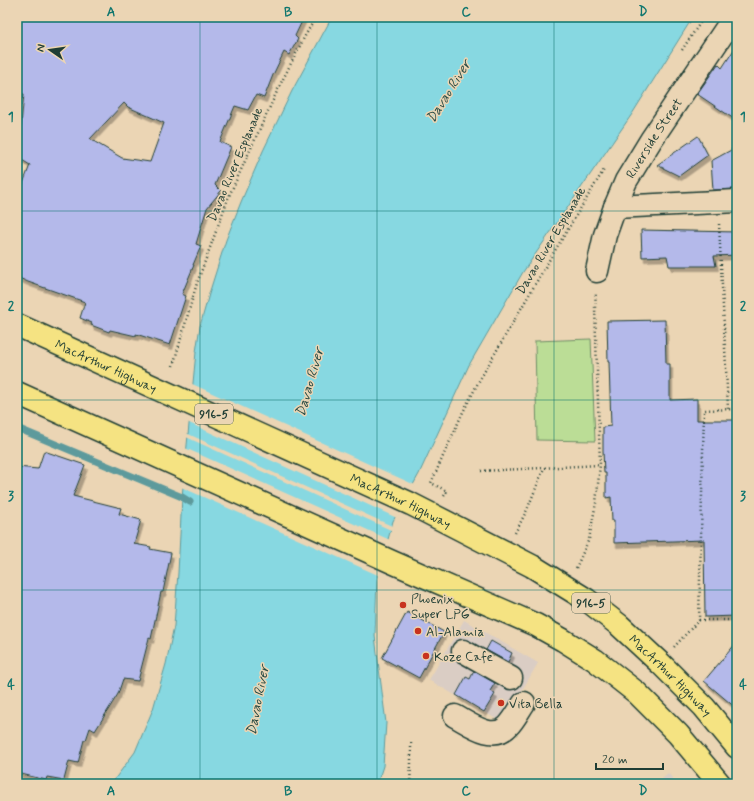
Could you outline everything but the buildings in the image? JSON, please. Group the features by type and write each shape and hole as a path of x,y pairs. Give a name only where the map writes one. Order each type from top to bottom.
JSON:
{"main road":[{"name":"MacArthur Highway","path":"17,325 411,504 532,566 587,600 619,625 704,707 737,747"},
{"path":"17,393 392,562 536,625 563,640 595,660 637,693 678,734 720,784"}],"street":[{"name":"Riverside Street","path":"597,271 605,235 614,207 626,181 734,17"},
{"path":"614,207 728,201"},
{"path":"462,651 511,678"},
{"path":"455,716 484,731 499,732 510,725 524,703"}],"path":[{"name":"Davao River Esplanade","path":"173,366 197,283 229,196 280,85 316,17"},
{"path":"682,51 704,17"},
{"name":"Davao River Esplanade","path":"447,491 431,483 448,444 479,381 551,257 606,167"},
{"path":"728,201 728,409"},
{"path":"574,572 589,539 596,503 600,465 595,307"},
{"path":"672,648 699,620 704,410 737,410"},
{"path":"481,471 600,465"},
{"path":"513,537 527,510 544,468"},
{"path":"699,620 737,620"},
{"path":"410,784 411,742"}],"shaded area":[{"path":"464,620 538,663 503,723 429,680"},
{"path":"668,773 677,784 656,784"}],"green space":[{"path":"591,339 595,441 537,440 535,341"}],"water":[{"name":"Davao River","path":"332,17 693,17 632,114 523,272 469,365 419,474 393,521 377,580 375,636 386,723 383,766 377,784 111,784 135,752 153,709 166,664 174,626 182,497 196,352 200,326 209,294 226,240 263,151 292,91"}],"pier":[{"path":"190,383 415,485 397,518 187,422"},
{"path":"186,433 394,527 393,531 186,437"},
{"path":"185,448 390,540 380,576 181,487"}],"waterway":[{"path":"17,428 182,497 190,502"}],"place":[{"name":"Phoenix Super LPG","path":"403,605"},
{"name":"Al-Alamia","path":"418,631"},
{"name":"Koze Cafe","path":"426,656"},
{"name":"Vita Bella","path":"501,703"}]}
